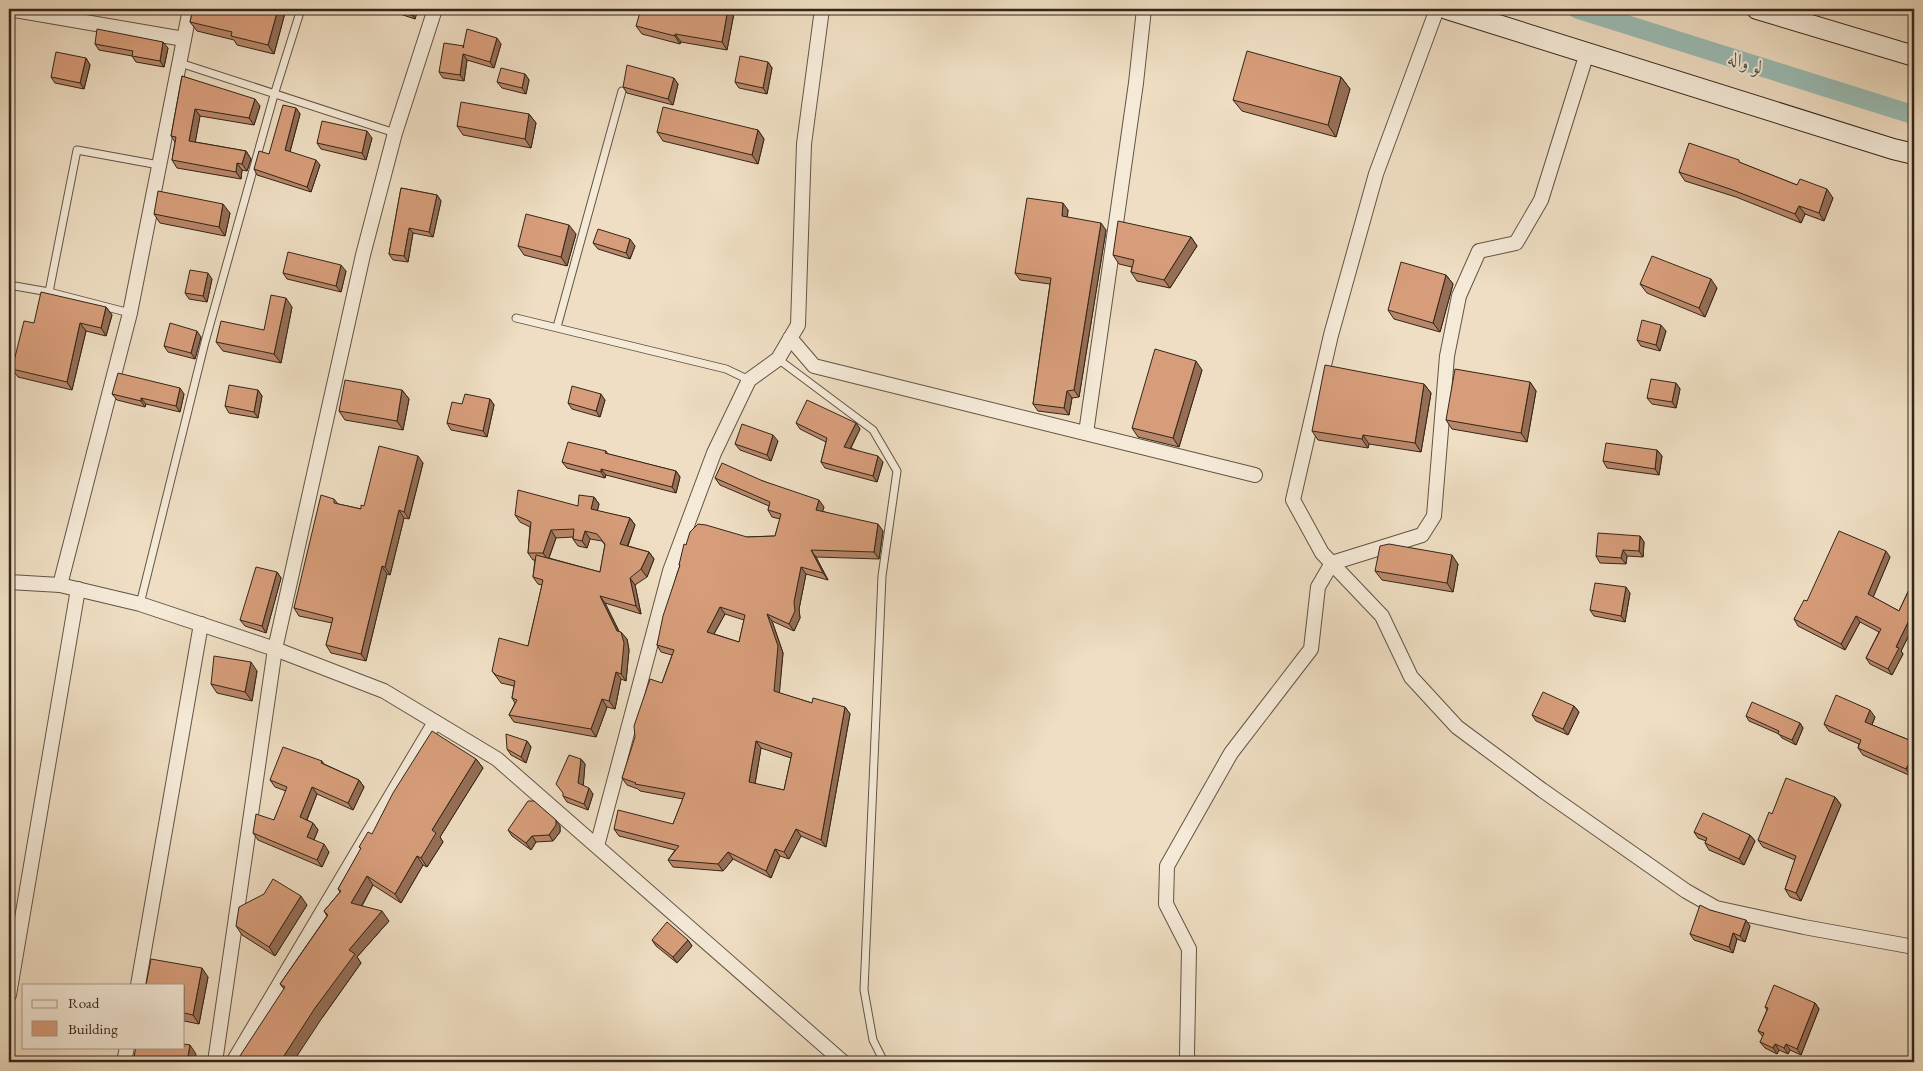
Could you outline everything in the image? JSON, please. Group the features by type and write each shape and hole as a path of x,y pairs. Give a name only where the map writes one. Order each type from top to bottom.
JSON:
{"street":[{"path":"9,9 184,39"},
{"path":"60,585 130,312 190,9"},
{"path":"215,1062 276,649 350,310 395,133 435,9"},
{"path":"598,846 670,571 714,453 750,380 778,359 798,325 804,144 822,9"},
{"path":"1086,433 1136,83 1144,9"},
{"path":"1438,9 1376,174 1331,335 1293,500 1322,553 1382,616 1411,678 1457,727 1686,891 1716,908 1914,948"},
{"path":"1447,9 1914,154"},
{"path":"1757,9 1914,56"},
{"path":"1188,1062 1189,948 1166,904 1166,866 1232,753 1311,649 1318,587 1332,563 1422,535 1434,516 1447,356 1459,296 1479,250 1516,243 1540,200 1587,53"},
{"path":"790,338 814,366 1255,475"},
{"path":"9,582 60,585 140,604 276,649 384,692 498,759 843,1062"},
{"path":"9,995 78,589"},
{"path":"138,984 200,624"},
{"path":"233,1062 434,722"},
{"path":"124,1062 127,1048"}],"lane":[{"path":"140,604 204,342 274,95 301,9"},
{"path":"180,63 395,133"},
{"path":"557,326 622,91"},
{"path":"49,292 76,150 159,165"},
{"path":"9,285 49,292 130,312"},
{"path":"516,318 557,326 726,369 750,380"},
{"path":"778,359 873,430 897,471 882,576 864,990 873,1040 884,1062"}],"building":[{"path":"193,9 278,9 268,45 231,36 232,32 190,22"},
{"path":"399,9 415,9 413,16 398,11"},
{"path":"641,9 728,9 722,42 675,34 675,36 636,26"},
{"path":"97,29 163,42 160,61 132,56 133,51 95,44"},
{"path":"467,29 497,38 490,62 463,54 460,75 439,72 444,43 463,46"},
{"path":"1247,51 1341,77 1328,125 1233,100"},
{"path":"56,52 86,58 80,83 51,77"},
{"path":"740,56 768,62 763,88 735,82"},
{"path":"627,65 674,78 668,99 623,87"},
{"path":"501,68 525,74 522,88 497,82"},
{"path":"182,76 255,99 249,118 195,109 189,141 246,151 242,164 237,163 236,172 172,160 176,137 171,136"},
{"path":"461,102 529,114 525,139 457,126"},
{"path":"283,105 296,108 285,150 316,160 307,187 254,169 259,151 269,154"},
{"path":"663,107 758,130 752,155 657,132"},
{"path":"322,121 367,131 362,153 317,143"},
{"path":"1689,143 1739,160 1739,162 1797,185 1800,179 1827,189 1819,213 1799,206 1795,214 1679,172"},
{"path":"401,188 437,195 429,232 409,228 404,256 389,254"},
{"path":"158,191 223,204 219,227 154,214"},
{"path":"1027,198 1063,203 1062,216 1101,223 1074,390 1067,391 1064,408 1033,404 1051,278 1015,273"},
{"path":"526,214 569,225 561,257 518,246"},
{"path":"1118,221 1191,237 1164,280 1131,272 1134,260 1113,255"},
{"path":"598,229 630,239 626,253 593,243"},
{"path":"288,252 341,265 336,286 283,273"},
{"path":"1652,256 1711,279 1699,308 1640,284"},
{"path":"1401,262 1446,275 1433,323 1388,310"},
{"path":"190,270 208,273 203,296 185,293"},
{"path":"41,292 106,307 101,328 80,323 67,382 12,369 24,321 34,323"},
{"path":"271,295 286,298 274,354 216,342 221,321 264,330"},
{"path":"1642,320 1661,325 1656,345 1637,340"},
{"path":"170,323 197,331 191,353 164,346"},
{"path":"1155,349 1196,361 1173,438 1132,428"},
{"path":"1325,365 1424,384 1415,443 1363,435 1362,439 1312,431"},
{"path":"1455,369 1530,382 1521,433 1446,420"},
{"path":"118,373 180,388 176,406 141,398 141,401 112,394"},
{"path":"1651,379 1676,383 1672,402 1647,398"},
{"path":"345,380 402,390 397,421 339,411"},
{"path":"229,385 258,390 254,412 225,406"},
{"path":"572,386 601,394 596,411 568,403"},
{"path":"465,394 490,399 483,431 447,423 452,402 462,404"},
{"path":"807,400 856,423 844,447 878,456 873,476 821,462 827,438 796,423"},
{"path":"742,424 773,435 767,455 735,444"},
{"path":"568,442 676,471 672,487 601,469 601,472 562,462"},
{"path":"1606,443 1657,450 1655,469 1603,461"},
{"path":"379,446 418,456 404,512 399,510 385,567 382,566 361,654 326,645 333,618 294,608 321,495 334,499 334,503 361,509 361,505 364,506"},
{"path":"722,463 763,481 819,500 816,510 878,524 874,552 811,550 823,573 801,567 794,602 795,611 789,624 767,614 778,646 774,691 812,703 813,698 845,707 821,840 796,829 784,852 775,849 766,871 728,852 718,864 668,860 679,846 614,829 618,810 673,824 685,793 635,784 622,778 635,737 634,726 650,679 662,683 674,650 657,645 663,616 680,565 684,544 686,545 690,532 698,524 747,537 775,536 781,514 768,510 770,502 715,478","holes":["720,607 745,615 739,642 707,632","756,741 792,753 784,790 749,782"]},
{"path":"518,490 578,506 579,495 594,497 591,509 630,518 620,544 649,552 641,569 630,578 636,606 600,596 617,631 621,632 624,643 621,674 616,672 609,701 602,699 591,729 509,715 517,700 512,698 515,681 496,675 492,671 499,638 528,646 543,580 533,577 536,555 600,572 605,544 597,534 585,531 582,541 573,539 574,529 551,530 543,553 528,553 531,522 515,515"},
{"path":"1839,531 1886,551 1868,594 1899,611 1914,579 1914,610 1896,647 1899,648 1888,669 1866,658 1881,629 1856,616 1841,644 1794,619 1804,600 1807,601"},
{"path":"1598,533 1640,536 1639,551 1623,550 1621,558 1596,556"},
{"path":"1389,544 1452,555 1447,583 1375,571 1380,546"},
{"path":"256,567 277,572 262,626 240,620"},
{"path":"1595,583 1626,587 1621,616 1590,610"},
{"path":"214,656 251,662 245,692 211,684"},
{"path":"1543,692 1574,706 1563,729 1532,715"},
{"path":"1836,695 1870,710 1865,722 1914,742 1914,768 1908,765 1906,769 1858,748 1861,740 1824,724"},
{"path":"1752,702 1800,723 1792,740 1778,734 1779,731 1746,716"},
{"path":"432,731 476,759 432,830 436,833 421,858 417,856 395,894 367,876 351,903 382,911 349,950 355,954 315,1008 280,1062 236,1062 285,987 280,984 328,915 324,911 341,891 338,889 361,848 359,847 368,832 372,834 393,793"},
{"path":"506,734 527,741 521,757 507,749"},
{"path":"283,747 322,761 321,763 359,780 348,803 312,787 300,817 313,823 307,837 324,844 317,860 253,833 256,814 274,820 287,787 270,780"},
{"path":"569,755 581,759 578,783 589,788 584,804 563,796 563,793 556,784"},
{"path":"1786,778 1835,797 1796,893 1785,889 1796,856 1758,840 1769,812 1772,814"},
{"path":"528,801 534,801 556,820 556,825 549,835 532,836 526,843 508,830"},
{"path":"1703,813 1750,835 1739,859 1705,843 1707,838 1694,832"},
{"path":"273,879 301,896 269,947 236,926 239,907 264,894"},
{"path":"1700,905 1710,910 1746,920 1740,936 1733,933 1729,947 1690,934"},
{"path":"667,922 688,940 673,957 652,940"},
{"path":"151,959 202,968 193,1015 185,1013 185,984 146,984"},
{"path":"1774,985 1815,1003 1797,1049 1786,1044 1784,1048 1775,1044 1773,1048 1760,1042 1764,1033 1758,1031 1768,1008 1765,1007"},
{"path":"185,1044 190,1045 187,1062 133,1062 136,1048 185,1048"}],"waterway":[{"name":"لو واله","path":"1577,9 1914,115"}]}
